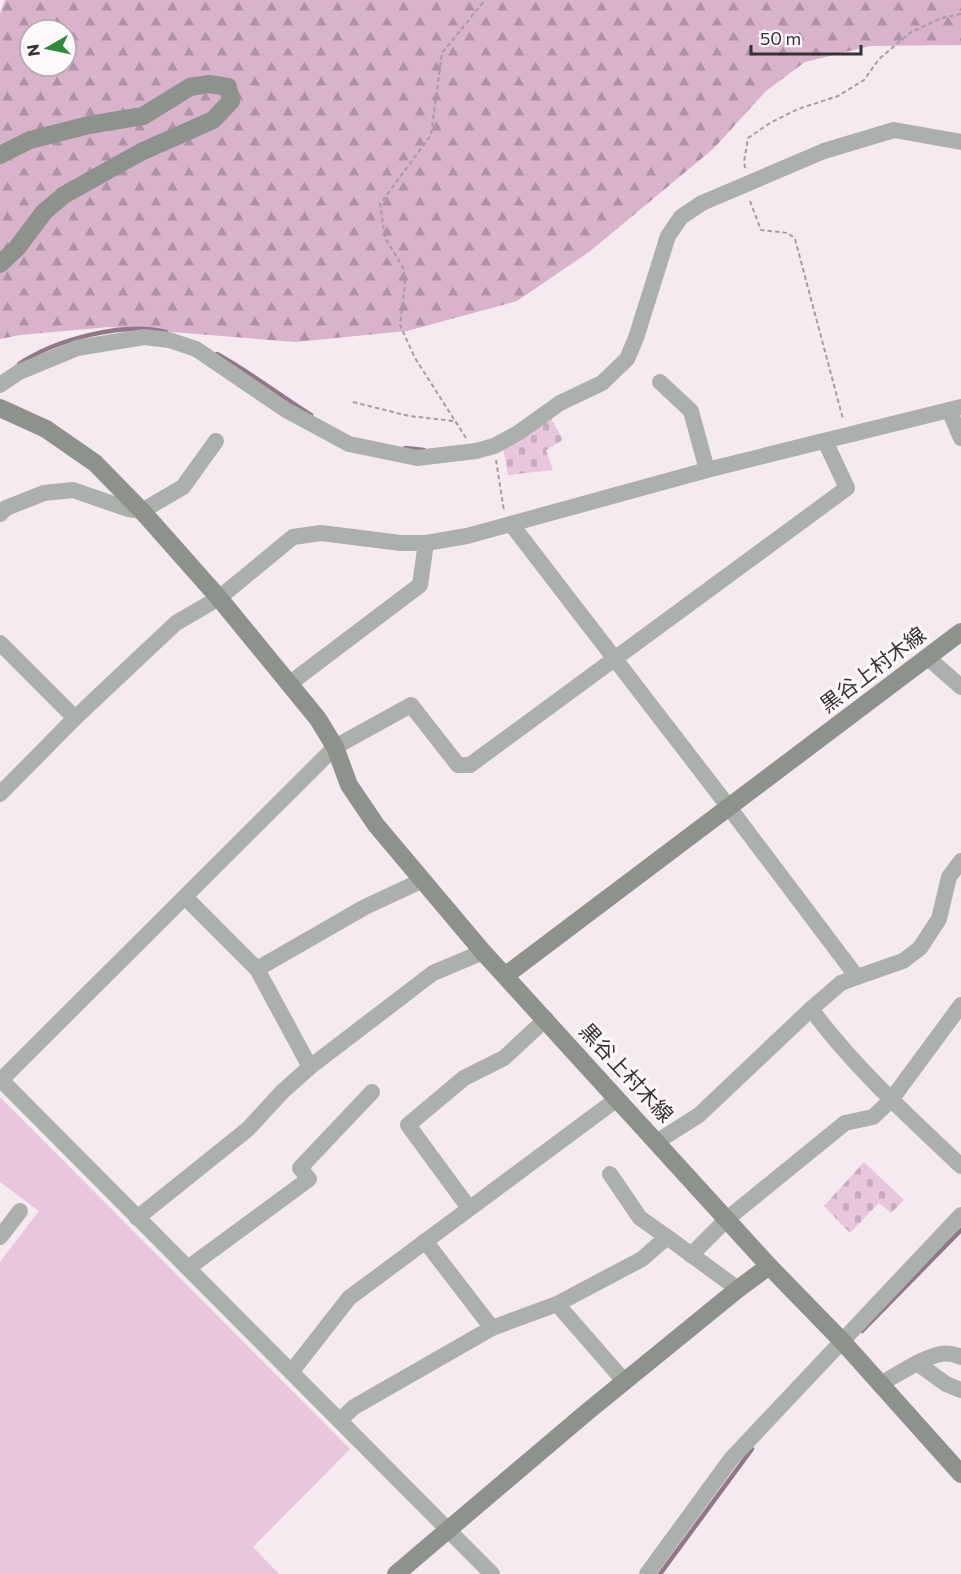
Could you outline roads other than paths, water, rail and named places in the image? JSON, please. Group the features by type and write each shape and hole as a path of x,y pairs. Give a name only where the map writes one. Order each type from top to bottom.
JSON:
{"street":[{"path":"0,155 30,140 89,125 143,116 190,87 209,84 228,87 231,101 213,120 141,152 63,195 44,212 17,248 0,264"},
{"path":"0,385 20,372 77,348 144,337 169,340 196,349 286,410 349,444 417,458 464,454 494,446 518,433 560,403 602,383 627,359 636,338 668,236 681,217 702,203 824,151 894,130 961,142"},
{"path":"660,382 691,411 707,470"},
{"path":"0,408 46,429 95,463 142,511 219,598 318,719 335,747 349,785 376,825 483,952 506,975"},
{"path":"0,794 75,718 176,623 219,598 292,537 321,533 401,543 426,543 467,536 707,470 955,408 961,438"},
{"path":"0,514 6,508 44,493 74,490 128,509 142,511 183,487 216,441"},
{"path":"492,1574 1,1080 335,747 411,705 458,765 470,765 847,488 825,441"},
{"path":"511,524 857,977"},
{"path":"289,684 420,585 426,543"},
{"name":"黒谷上村木線","path":"961,632 506,975 961,1474"},
{"path":"0,643 75,718"},
{"path":"927,657 961,687"},
{"path":"658,1141 699,1114 842,983 903,961 920,948 939,920 949,877 961,861"},
{"path":"257,969 365,907 423,880"},
{"path":"185,897 257,969 310,1067"},
{"path":"137,1218 248,1128 282,1092 310,1067 433,973 483,952"},
{"path":"691,1255 727,1219 845,1123 873,1117 891,1100 961,1005"},
{"path":"812,1009 832,1037 891,1100 961,1166"},
{"path":"469,1208 408,1125 464,1078 504,1058 546,1019"},
{"path":"188,1268 309,1179 300,1168 372,1092"},
{"path":"291,1371 349,1298 617,1099"},
{"path":"610,1174 640,1218 738,1289"},
{"path":"0,1237 20,1211"},
{"path":"647,1574 731,1459 961,1215"},
{"path":"340,1420 354,1407 492,1328 556,1304 642,1259 667,1237"},
{"path":"425,1241 492,1328"},
{"path":"396,1574 625,1382 769,1266"},
{"path":"556,1304 625,1382"},
{"path":"880,1384 939,1353 953,1353 961,1357"},
{"path":"917,1363 946,1384 961,1390"}],"waterway":[{"path":"19,364 51,347 90,335 130,329 166,332"},
{"path":"217,354 311,415"},
{"path":"405,448 424,450"},
{"path":"862,1331 961,1230"},
{"path":"660,1574 752,1449"}]}
